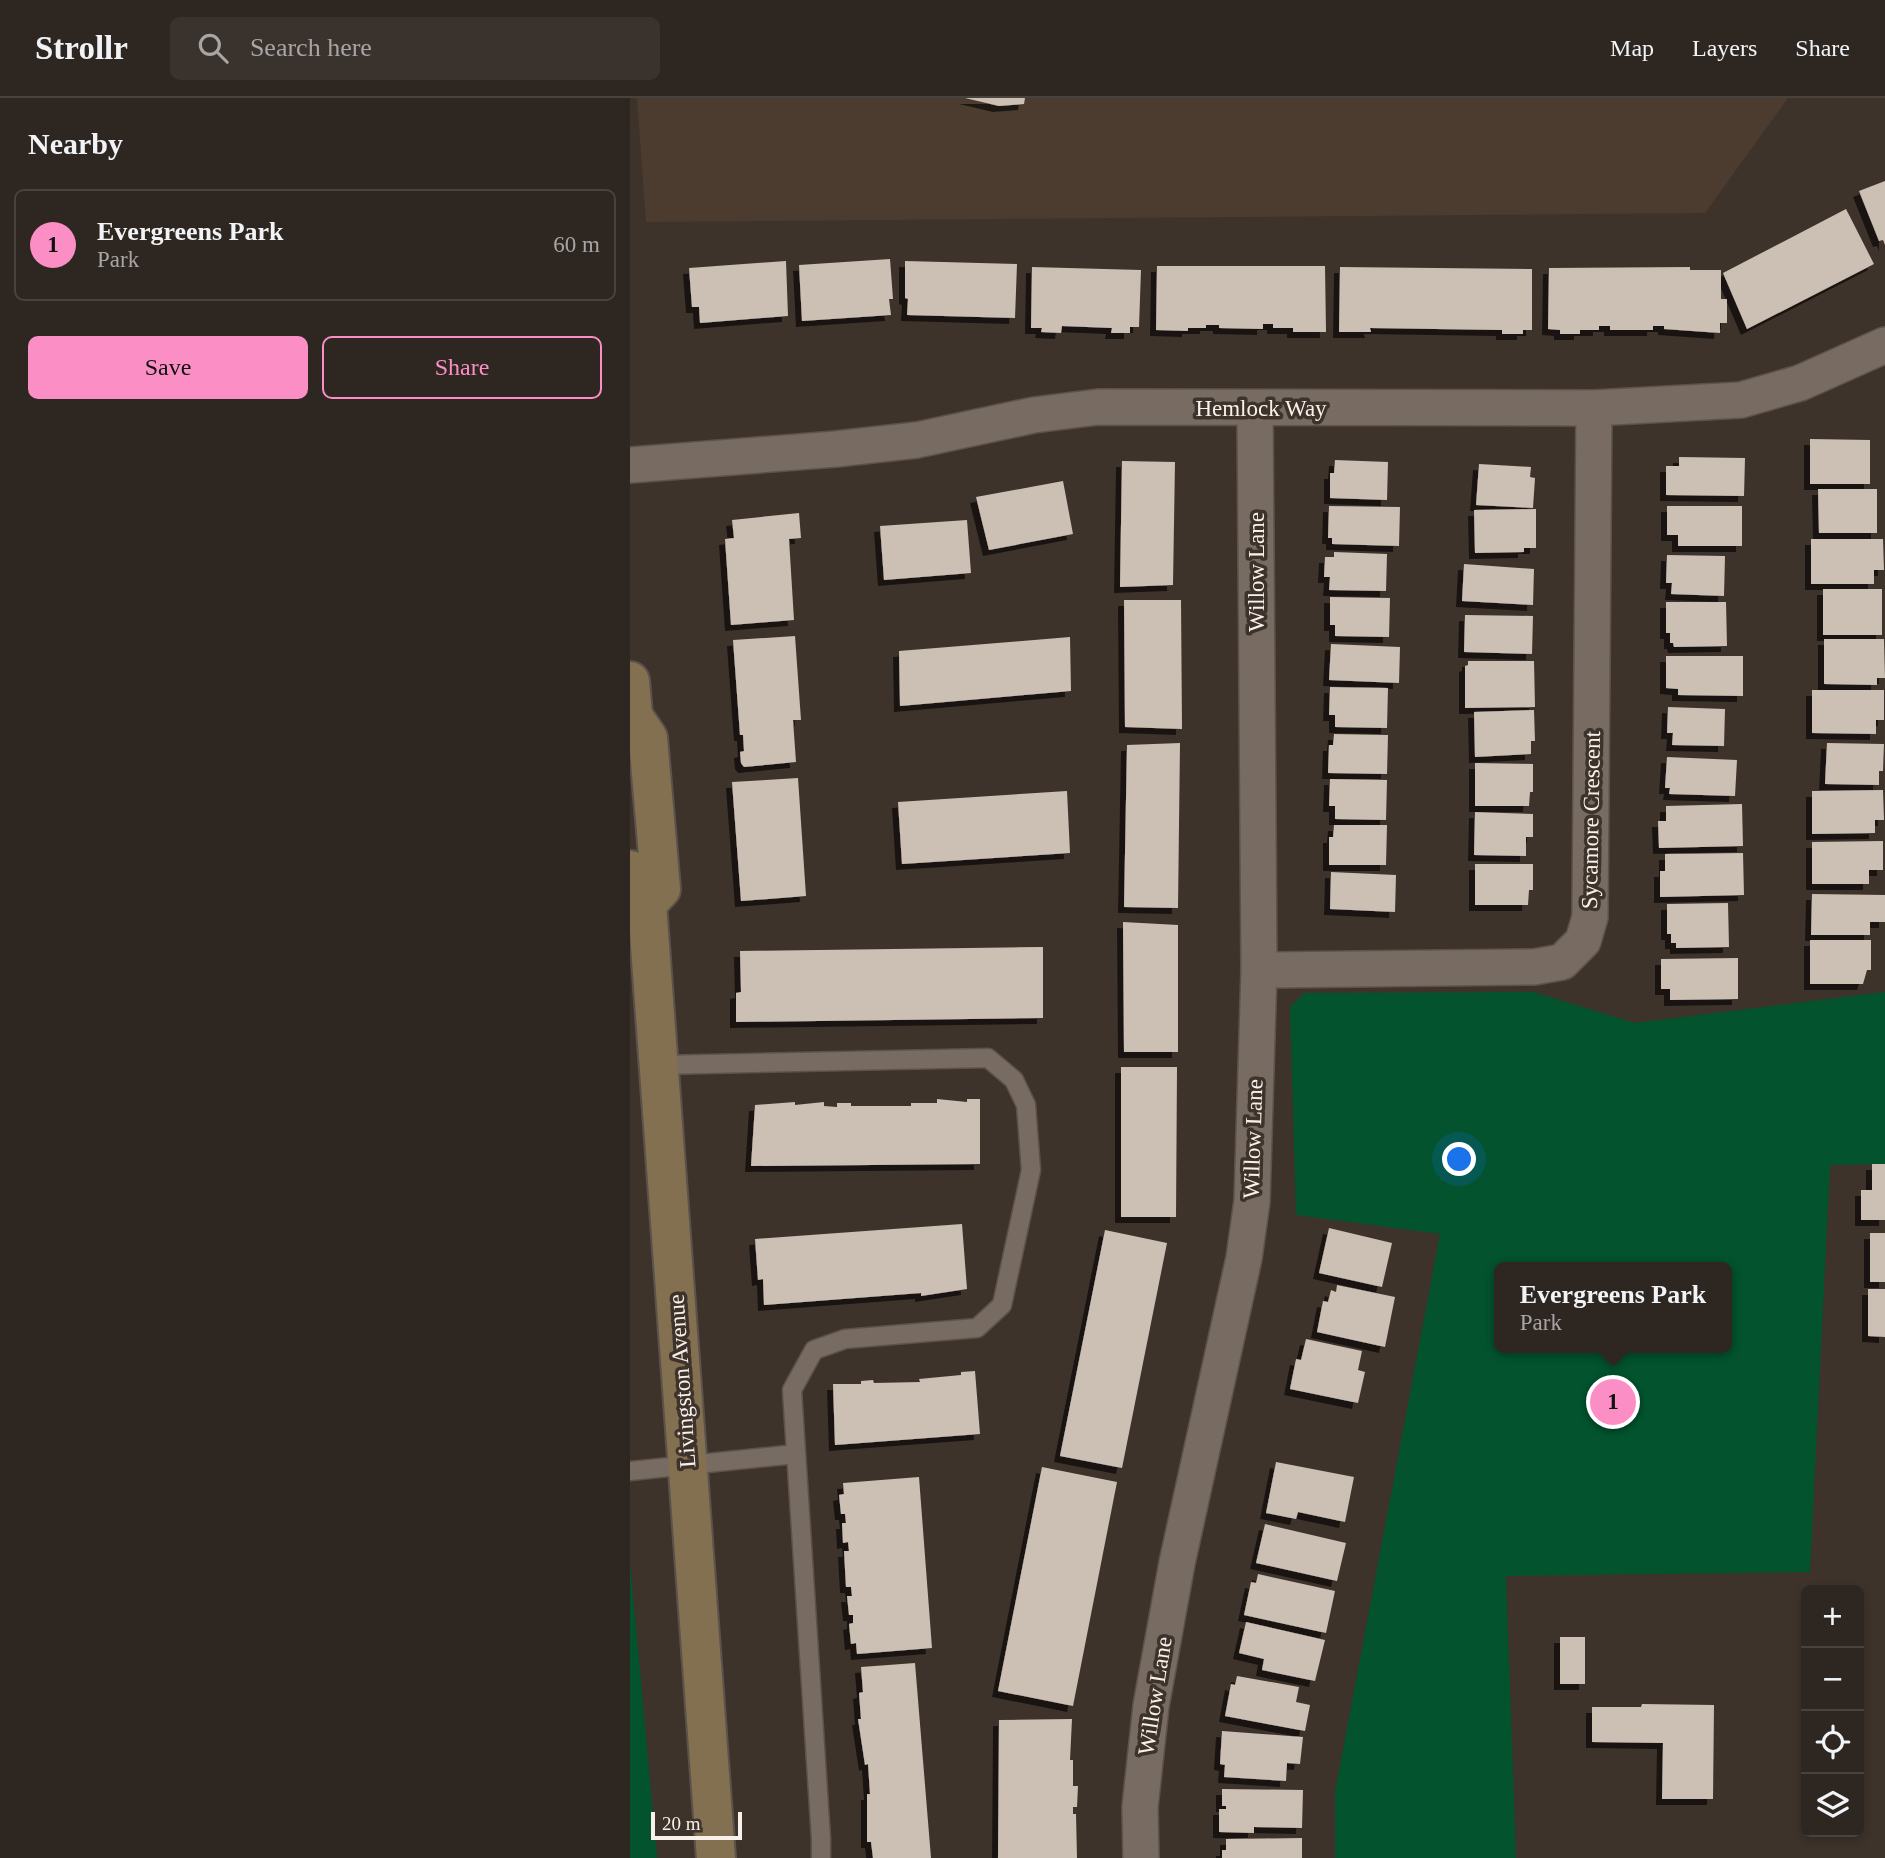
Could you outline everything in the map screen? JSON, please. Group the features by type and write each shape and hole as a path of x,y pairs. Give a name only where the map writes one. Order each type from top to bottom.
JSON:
{"main road":[{"name":"Livingston Avenue","path":"631,706 648,738 659,875 660,889 647,904 640,951 659,1065 716,1858"},
{"name":"Livingston Avenue","path":"630,870 632,891 647,904"}],"street":[{"name":"Hemlock Way","path":"630,465 917,440 1034,415 1098,407 1594,408 1741,400 1800,383 1885,345"},
{"name":"Willow Lane","path":"1141,1858 1140,1807 1152,1706 1177,1563 1244,1258 1252,1201 1259,970 1255,408"},
{"name":"Sycamore Crescent","path":"1259,970 1535,967 1562,962 1583,941 1590,916 1594,408"}],"lane":[{"path":"659,1065 988,1058 1014,1080 1026,1105 1031,1170 1002,1305 977,1328 845,1339 814,1350 792,1390 821,1858"},
{"path":"630,1471 796,1454"}],"shaded area":[{"path":"637,98 1788,98 1705,213 646,222"}],"green space":[{"path":"1533,992 1635,1023 1885,992 1885,1164 1830,1165 1810,1572 1506,1576 1516,1858 1335,1858 1335,1792 1440,1234 1296,1215 1290,1007 1304,993"},
{"path":"630,1561 657,1858 630,1858"}],"building":[{"path":"965,98 1025,98 1024,104 999,106"},
{"path":"1885,181 1885,245 1883,240 1879,241 1859,191"},
{"path":"1846,209 1874,264 1747,329 1723,273"},
{"path":"890,259 893,299 889,299 891,315 802,321 799,265"},
{"path":"786,261 788,316 700,323 699,307 692,307 689,268"},
{"path":"905,261 1017,264 1015,318 907,315"},
{"path":"1157,266 1325,266 1326,332 1293,332 1293,328 1273,328 1273,324 1263,324 1263,329 1206,325 1206,328 1188,328 1188,331 1156,330"},
{"path":"1032,267 1141,270 1139,327 1130,327 1130,333 1111,333 1112,328 1062,326 1061,333 1041,332 1042,328 1031,328"},
{"path":"1340,267 1532,269 1532,330 1523,330 1523,334 1502,334 1502,330 1370,328 1371,332 1339,332"},
{"path":"1690,267 1690,270 1721,270 1721,299 1727,299 1727,323 1720,323 1720,333 1664,329 1664,326 1653,326 1653,330 1610,330 1610,326 1599,326 1599,330 1580,330 1580,334 1560,334 1560,330 1548,329 1549,268"},
{"path":"1810,439 1870,440 1870,484 1810,484"},
{"path":"1679,457 1745,458 1744,496 1666,495 1666,466 1679,466"},
{"path":"1335,460 1388,462 1387,500 1330,498 1330,473 1334,473"},
{"path":"1122,461 1175,462 1173,585 1120,587"},
{"path":"1479,464 1531,467 1530,477 1535,478 1533,508 1476,505"},
{"path":"1063,481 1073,534 989,550 976,497"},
{"path":"1818,489 1877,489 1877,533 1819,533"},
{"path":"1329,506 1400,507 1399,546 1332,544 1332,538 1328,538"},
{"path":"1667,506 1742,506 1742,546 1678,546 1678,535 1667,535"},
{"path":"1536,509 1536,548 1524,548 1524,552 1475,553 1474,510"},
{"path":"799,513 801,538 789,539 794,620 731,625 725,539 734,538 732,520"},
{"path":"967,520 971,573 884,580 880,526"},
{"path":"1811,539 1883,539 1884,570 1874,570 1874,584 1811,584"},
{"path":"1334,552 1387,554 1386,591 1329,590 1330,577 1324,577 1325,557 1334,557"},
{"path":"1667,555 1725,556 1724,596 1671,594 1672,583 1666,583"},
{"path":"1464,564 1534,569 1533,605 1462,601"},
{"path":"1823,589 1882,589 1882,635 1823,635"},
{"path":"1330,597 1390,598 1389,637 1335,636 1335,625 1330,625"},
{"path":"1124,600 1181,600 1182,729 1125,727"},
{"path":"1666,602 1726,602 1727,646 1674,647 1673,643 1670,643 1670,633 1666,633"},
{"path":"1465,615 1533,616 1532,654 1464,652"},
{"path":"795,636 801,720 793,720 796,762 744,767 740,752 744,751 743,735 740,735 733,640"},
{"path":"1070,637 1071,691 900,706 899,651"},
{"path":"1824,639 1884,639 1885,678 1877,678 1877,685 1824,684"},
{"path":"1331,644 1400,647 1399,683 1329,680"},
{"path":"1666,656 1743,656 1743,696 1678,695 1678,689 1666,688"},
{"path":"1468,661 1534,661 1535,707 1465,708 1465,666"},
{"path":"1330,687 1388,688 1387,728 1335,727 1335,715 1329,715"},
{"path":"1812,690 1884,690 1884,720 1876,720 1876,734 1812,733"},
{"path":"1668,707 1725,709 1724,746 1672,745 1673,733 1667,733"},
{"path":"1534,710 1535,741 1531,741 1531,754 1475,757 1474,712"},
{"path":"1334,734 1388,735 1387,774 1328,773 1329,745 1333,745"},
{"path":"1180,743 1178,908 1124,907 1127,745"},
{"path":"1827,743 1884,744 1883,771 1879,771 1879,785 1825,784"},
{"path":"1667,757 1737,760 1735,796 1669,794 1670,788 1665,788"},
{"path":"1475,763 1533,764 1533,792 1530,792 1529,806 1475,806"},
{"path":"798,778 806,896 741,901 732,782"},
{"path":"1330,779 1387,780 1386,820 1335,819 1335,806 1329,806"},
{"path":"1883,790 1884,820 1875,820 1875,833 1812,834 1812,791"},
{"path":"1067,791 1070,853 902,864 898,802"},
{"path":"1742,804 1743,846 1659,848 1658,821 1666,821 1666,806"},
{"path":"1475,812 1533,814 1533,837 1526,837 1526,856 1474,855"},
{"path":"1334,825 1387,825 1386,865 1329,865 1329,837 1333,837"},
{"path":"1883,841 1883,870 1869,870 1869,884 1812,884 1812,842"},
{"path":"1743,853 1744,895 1660,897 1660,871 1665,871 1665,854"},
{"path":"1475,864 1533,864 1533,890 1529,890 1528,905 1475,905"},
{"path":"1331,872 1396,875 1395,912 1330,909"},
{"path":"1812,894 1885,895 1885,922 1870,922 1870,935 1811,935"},
{"path":"1728,903 1729,947 1676,948 1676,943 1671,943 1671,934 1667,934 1667,904"},
{"path":"1123,922 1178,925 1178,1052 1124,1052"},
{"path":"1810,940 1871,940 1871,970 1867,970 1863,984 1810,984"},
{"path":"1043,947 1043,1018 736,1022 736,993 741,992 740,951"},
{"path":"1738,958 1738,999 1670,1000 1670,989 1661,989 1661,959"},
{"path":"1121,1067 1177,1067 1176,1217 1121,1217"},
{"path":"937,1099 967,1102 967,1099 980,1099 980,1164 751,1166 755,1105 824,1102 824,1106 837,1107 837,1103 851,1103 851,1106 911,1106 911,1103 937,1103"},
{"path":"1872,1164 1885,1164 1885,1220 1861,1220 1861,1190 1872,1190"},
{"path":"962,1224 967,1289 921,1296 921,1293 764,1305 763,1279 758,1280 755,1239"},
{"path":"1329,1228 1392,1243 1382,1287 1319,1273"},
{"path":"1105,1230 1167,1243 1122,1468 1060,1456"},
{"path":"1870,1233 1885,1233 1885,1282 1870,1282"},
{"path":"1337,1285 1395,1297 1385,1347 1317,1332 1323,1301 1328,1302 1331,1290 1336,1292"},
{"path":"1868,1289 1885,1289 1885,1337 1868,1336"},
{"path":"1306,1339 1362,1351 1358,1370 1365,1372 1358,1403 1290,1389 1296,1359 1301,1360"},
{"path":"975,1371 980,1434 835,1445 833,1384 861,1384 861,1381 873,1380 874,1383 920,1382 919,1379"},
{"path":"1276,1462 1354,1477 1345,1522 1298,1512 1296,1519 1266,1513"},
{"path":"1042,1467 1117,1482 1073,1706 998,1691"},
{"path":"919,1477 932,1648 857,1654 856,1643 851,1644 849,1624 853,1623 853,1615 849,1615 847,1596 852,1596 851,1587 846,1587 844,1551 849,1551 848,1542 843,1543 842,1523 846,1523 845,1514 841,1514 839,1495 844,1494 843,1483"},
{"path":"1265,1524 1346,1543 1337,1581 1256,1563"},
{"path":"1258,1574 1335,1591 1326,1633 1244,1615 1251,1582 1256,1583"},
{"path":"1246,1622 1325,1640 1315,1681 1262,1670 1264,1659 1239,1653"},
{"path":"1560,1637 1585,1637 1585,1684 1560,1684"},
{"path":"915,1663 931,1858 873,1858 871,1842 867,1842 867,1794 870,1794 868,1764 865,1765 858,1719 861,1719 859,1693 863,1692 861,1667"},
{"path":"1237,1676 1299,1687 1296,1702 1310,1705 1305,1731 1225,1716 1231,1684 1235,1685"},
{"path":"1642,1704 1714,1705 1713,1799 1662,1799 1663,1743 1592,1742 1592,1707 1641,1707"},
{"path":"1072,1719 1070,1760 1073,1760 1073,1786 1078,1786 1077,1807 1073,1807 1073,1814 1076,1814 1077,1858 998,1858 999,1720"},
{"path":"1222,1731 1303,1737 1300,1764 1287,1763 1286,1781 1224,1777 1225,1765 1220,1764"},
{"path":"1222,1789 1303,1790 1302,1828 1254,1827 1254,1833 1219,1832 1219,1809 1226,1809 1226,1806 1222,1806"},
{"path":"1302,1838 1302,1858 1222,1858 1222,1850 1226,1850 1226,1839"}],"place":[{"name":"Evergreens Park","path":"1613,1402"}]}
